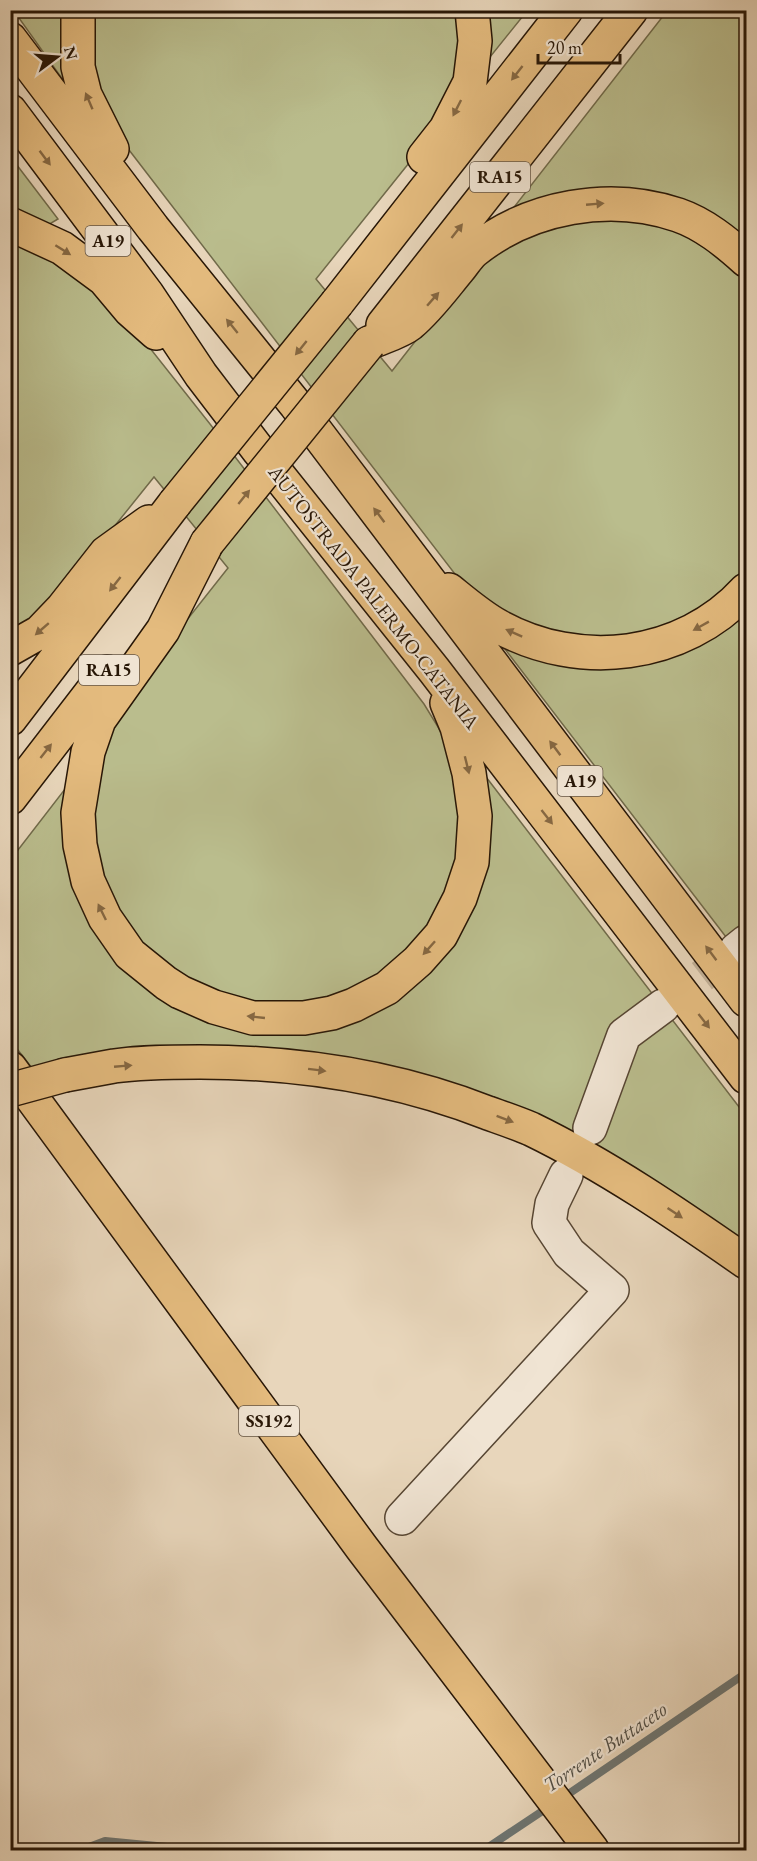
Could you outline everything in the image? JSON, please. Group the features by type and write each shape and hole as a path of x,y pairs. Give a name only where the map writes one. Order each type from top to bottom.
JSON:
{"main road":[{"path":"78,10 78,67 86,95 153,228"},
{"path":"10,650 40,632 62,609 106,553 175,504 337,303 366,234 446,129 470,82 475,41 472,10"},
{"name":"RA15","path":"337,303 566,10"},
{"name":"RA15","path":"369,343 631,10"},
{"name":"A19","path":"10,39 153,228 296,405 747,1000"},
{"name":"AUTOSTRADA PALERMO-CATANIA","path":"10,111 147,294 201,375 434,670 747,1077"},
{"path":"434,670 457,728 469,773 476,816 472,862 460,898 441,935 418,961 387,988 332,1013 304,1018 253,1018 214,1007 180,992 130,954 105,918 88,881 80,845 78,813 88,752 99,720 163,630 207,543 369,343 409,325 472,252 504,231 573,206 610,203 638,205 680,216 718,236 747,260"},
{"path":"10,224 62,248 104,279 130,310 201,375"},
{"name":"RA15","path":"10,719 175,504"},
{"name":"RA15","path":"10,798 207,543"},
{"path":"414,561 468,606 497,626 535,642 583,653 616,653 650,648 675,639 705,625 735,603 747,590"},
{"path":"10,1090 65,1075 115,1066 171,1062 238,1062 316,1069 377,1078 441,1095 529,1128 595,1162 675,1212 747,1262"},
{"name":"SS192","path":"10,1068 362,1548 586,1843"}],"lane":[{"path":"590,1128 624,1035 663,1006"},
{"path":"402,1518 612,1290 568,1253 549,1223 552,1204 566,1175"}],"green space":[{"path":"14,11 68,11 68,87"},
{"path":"89,11 460,11 456,86 417,153 316,279 392,371 467,275 505,246 541,227 613,214 683,230 742,272 746,278 746,574 734,588 701,615 616,642 534,631 468,591 116,133 98,97"},
{"path":"481,11 527,11 482,67"},
{"path":"667,11 746,11 746,245 722,223 511,211"},
{"path":"10,156 58,219 48,225 11,211"},
{"path":"11,236 38,247 123,314 424,704 446,740 460,775 462,853 431,928 379,975 348,992 299,1003 254,1004 227,1000 165,970 114,912 91,843 94,782 122,702 228,568 154,477 52,604 11,639"},
{"path":"746,606 746,963 498,640 561,661"},
{"path":"483,773 746,1116 746,1248 441,1082 35,1072 11,1041 11,859 72,780 95,925 258,1027 425,972"}],"waterway":[{"name":"Torrente Buttaceto","path":"561,1799 746,1673"},
{"name":"Torrente Buttaceto","path":"484,1850 550,1806"},
{"name":"Torrente Buttaceto","path":"81,1850 105,1841 198,1850"}],"tunnel":[{"path":"663,1006 736,950"}]}
